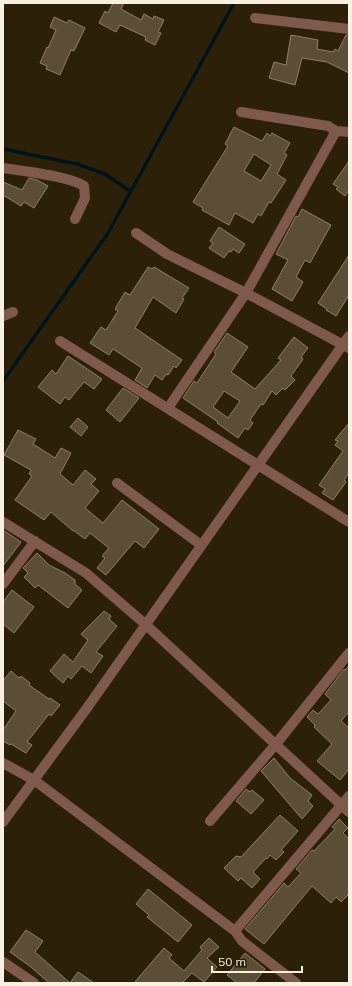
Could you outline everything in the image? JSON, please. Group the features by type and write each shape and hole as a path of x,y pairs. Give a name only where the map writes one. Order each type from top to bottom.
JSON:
{"street":[{"path":"255,18 349,29"},
{"path":"241,112 328,126 336,131 349,132"},
{"path":"168,408 246,293 336,131"},
{"path":"3,168 68,179 84,186 85,198 75,218"},
{"path":"3,822 347,343 167,254 136,233"},
{"path":"3,316 13,312"},
{"path":"60,341 349,521"},
{"path":"117,484 201,545"},
{"path":"3,522 86,573 146,624 345,809"},
{"path":"3,584 35,541"},
{"path":"210,821 276,744 349,653"},
{"path":"3,763 34,780 235,931 242,941 296,983"},
{"path":"235,931 345,809 349,796"},
{"path":"3,962 34,983"}],"building":[{"path":"113,3 124,3 121,9 141,20 144,14 153,19 154,16 164,20 158,32 161,33 155,45 145,40 146,37 120,25 116,32 99,23 105,11 108,13"},
{"path":"54,17 67,23 69,20 85,28 74,51 71,50 60,75 46,69 47,66 40,63 56,30 50,27"},
{"path":"291,35 318,40 317,49 333,52 335,49 338,51 346,35 349,35 349,73 327,62 302,58 295,85 269,78 274,62 286,65"},
{"path":"234,127 262,141 267,133 270,136 272,133 290,143 284,153 287,155 277,174 286,180 271,203 269,202 261,216 258,214 253,223 235,213 229,225 202,210 203,208 193,202 228,146 225,144","holes":["254,154 271,165 261,181 244,171"]},
{"path":"349,161 349,190 345,196 336,189 338,187 333,184"},
{"path":"29,178 37,180 48,186 34,208 24,202 21,206 3,195 3,182 22,190"},
{"path":"302,209 331,225 310,263 305,260 296,277 303,282 292,301 272,289 288,260 276,254 296,216 298,217"},
{"path":"219,227 245,244 239,253 233,249 231,252 229,251 224,258 209,248 213,243 210,241"},
{"path":"349,255 349,295 336,316 318,303"},
{"path":"148,267 152,269 154,267 189,288 182,298 184,299 176,313 153,297 135,328 182,360 176,368 174,366 168,375 166,374 162,380 155,375 147,388 135,380 142,368 113,349 109,355 90,343 101,327 106,330 118,311 115,309 125,292 130,295"},
{"path":"227,333 248,347 231,372 255,389 281,360 278,358 294,337 308,348 301,357 303,359 291,376 295,380 285,390 283,388 276,395 272,391 263,405 261,404 250,420 253,423 248,430 245,428 238,438 183,398 194,381 197,383 216,354 214,352","holes":["224,391 240,401 228,418 213,407"]},
{"path":"68,356 102,379 94,389 84,382 69,400 65,397 60,404 38,387 52,370 56,374"},
{"path":"123,388 139,398 120,422 106,410"},
{"path":"78,418 88,427 81,436 70,427"},
{"path":"349,423 349,473 344,480 346,482 333,500 322,493 325,489 319,485 343,451 335,445 338,441 335,440"},
{"path":"18,430 36,439 33,444 55,458 61,448 71,453 60,474 73,485 85,470 96,479 91,484 99,491 85,508 103,523 122,500 159,529 144,548 135,541 106,575 97,568 105,558 102,556 109,548 90,533 85,539 51,512 44,520 15,500 32,476 29,474 31,470 4,455"},
{"path":"3,530 21,542 3,566"},
{"path":"37,553 49,565 75,580 75,584 82,590 68,608 38,585 35,588 24,577 28,573 23,568"},
{"path":"12,590 34,607 14,633 3,624 3,602"},
{"path":"104,611 111,616 109,619 117,626 96,652 103,656 91,673 82,666 71,679 68,676 63,683 50,671 64,654 73,662 88,640 81,634"},
{"path":"349,666 349,712 341,721 349,728 349,769 340,780 317,761 332,744 314,727 315,725 307,717 313,710 318,714 331,700 325,694 344,669 345,670"},
{"path":"11,671 19,678 21,676 30,683 29,685 60,705 51,716 49,714 27,742 32,745 26,753 3,741 3,730 16,711 3,701 3,681"},
{"path":"274,758 290,778 312,795 308,801 313,806 302,819 261,771"},
{"path":"246,789 250,792 252,790 264,800 251,814 236,801"},
{"path":"280,815 298,831 281,850 284,852 276,860 270,855 253,872 260,879 252,888 241,878 238,881 224,868 236,856 241,857"},
{"path":"339,819 348,828 343,833 349,839 349,894 341,902 336,897 331,903 312,886 264,944 245,929 284,883 288,887 301,873 296,869 312,850 314,851 335,829 332,827"},
{"path":"148,889 192,925 178,942 147,917 149,915 136,904"},
{"path":"26,930 43,941 35,952 70,983 49,983 31,967 10,952"},
{"path":"209,938 219,947 207,958 217,967 204,982 192,973 182,983 134,983 164,948 172,955 169,958 184,971 202,950 200,947"},
{"path":"245,953 265,969 254,983 237,983 227,975"},
{"path":"78,972 94,983 70,983"}],"waterway":[{"path":"3,381 108,233 234,3"},
{"path":"3,149 77,164 105,174 130,191"}]}
